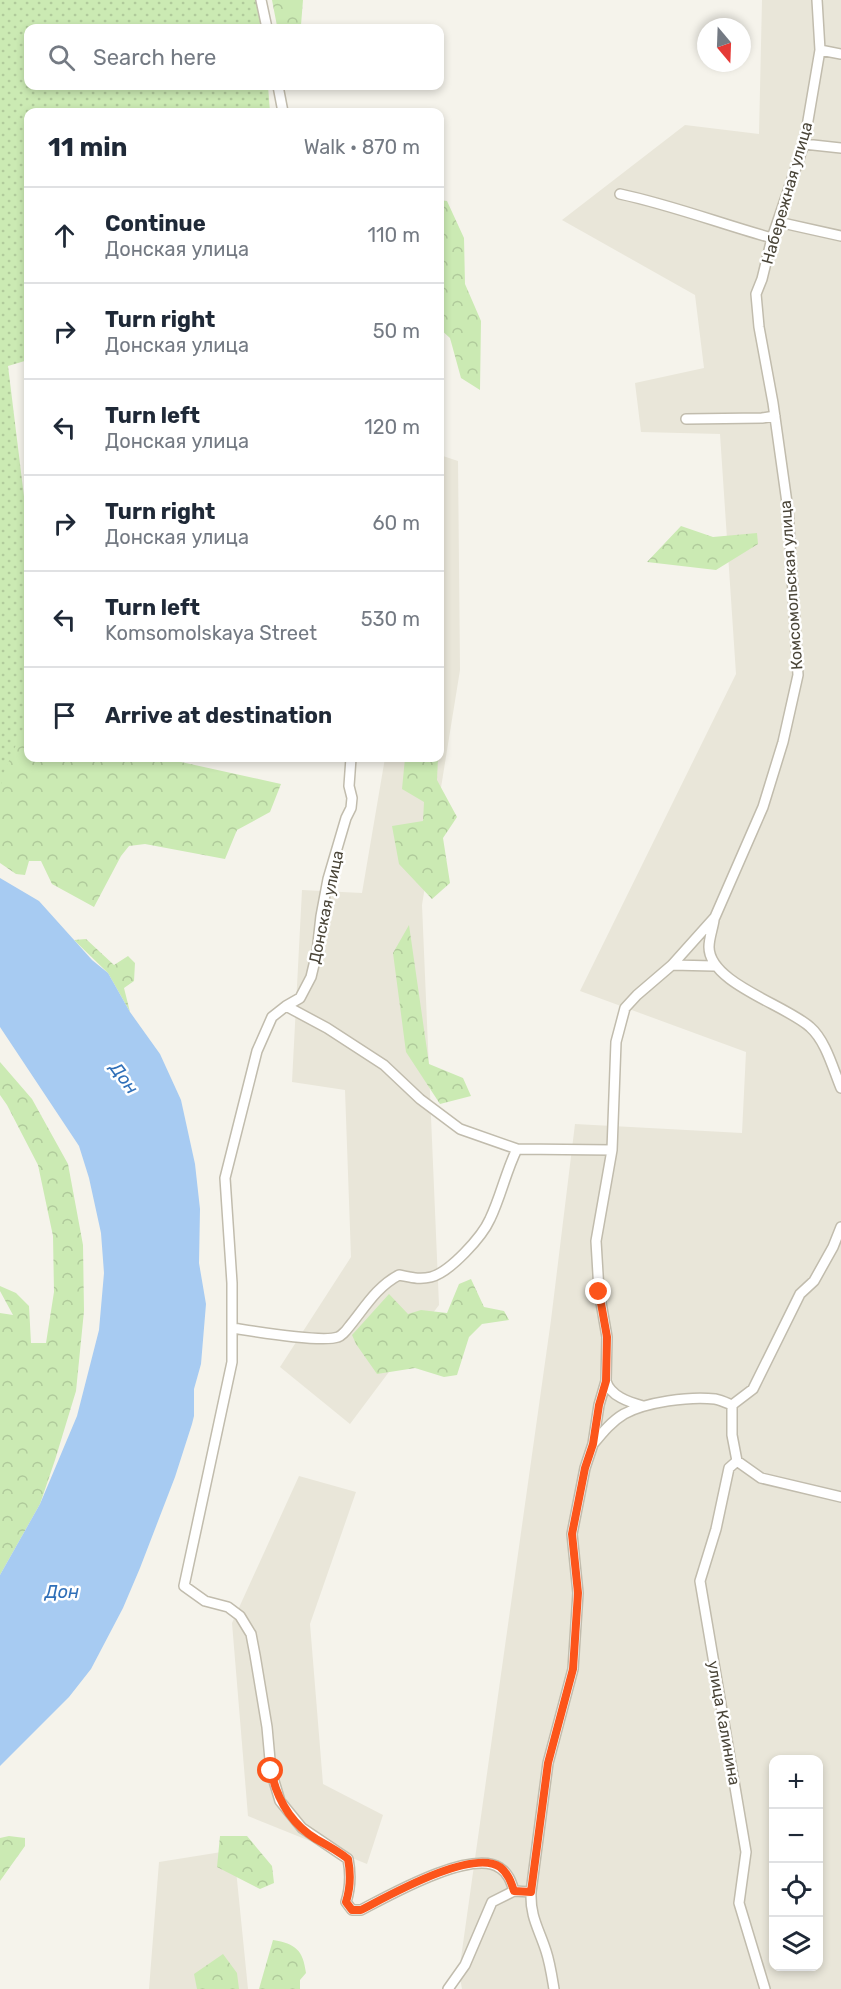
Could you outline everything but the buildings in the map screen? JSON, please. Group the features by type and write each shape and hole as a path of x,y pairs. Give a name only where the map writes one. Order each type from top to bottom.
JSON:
{"street":[{"path":"261,0 266,24"},
{"name":"Набережная улица","path":"762,279 772,238 804,144 820,50 817,0"},
{"path":"820,50 841,54"},
{"path":"279,90 282,108"},
{"path":"804,144 841,148"},
{"path":"620,194 660,203 772,238"},
{"path":"778,222 841,236"},
{"name":"Комсомольская улица","path":"715,917 763,807 783,742 798,675 788,510 756,303 756,294 762,279"},
{"path":"686,419 775,416"},
{"name":"Донская улица","path":"351,762 349,786 352,798 351,808 328,879 311,977 300,998 272,1017 257,1051 225,1178 232,1283 232,1362 184,1586 205,1601 228,1607 240,1616 250,1634 275,1789 291,1817 302,1828 348,1859 351,1873 346,1902 352,1910 361,1910 415,1883 456,1866 477,1863 498,1866 509,1877 514,1891"},
{"path":"554,1989 547,1952 534,1921 531,1892 548,1763 573,1669 578,1593 572,1534 606,1381 607,1337 599,1292 596,1241 612,1150 616,1042 625,1008 637,994 672,965 715,917"},
{"path":"714,966 709,948 715,917"},
{"path":"672,965 714,966 743,988 810,1027 820,1040 841,1088"},
{"path":"286,1006 327,1028 384,1065 420,1099 460,1130 517,1149 612,1150"},
{"path":"232,1328 321,1338 338,1337 348,1329 361,1310 388,1281 399,1275 418,1279 434,1276 450,1266 471,1245 489,1222 517,1149"},
{"path":"732,1405 753,1389 800,1294 814,1281 841,1227"},
{"path":"606,1381 608,1387 619,1396 644,1406"},
{"path":"593,1444 611,1424 624,1414 644,1406 682,1400 715,1399 732,1405"},
{"path":"732,1405 732,1435 737,1461 761,1478 841,1497"},
{"name":"улица Калинина","path":"737,1461 729,1468 716,1529 700,1581 746,1852 740,1903 765,1989"},
{"path":"448,1989 465,1965 492,1902 514,1891 531,1892"}],"shaded area":[{"path":"762,0 841,0 841,1989 462,1989 459,1972 551,1320 575,1124 742,1133 746,1052 580,991 736,674 720,434 641,432 635,383 704,368 695,295 562,220 685,125 759,134"},
{"path":"444,456 458,461 460,670 422,905 439,1305 350,1424 280,1367 351,1257 345,1090 292,1082 302,890 362,893 384,762 444,762"},
{"path":"299,1476 356,1492 310,1624 323,1784 383,1815 367,1864 248,1816 232,1623"},
{"path":"234,1850 248,1989 149,1989 159,1862"}],"green space":[{"path":"0,0 263,0 265,24 24,24 24,90 268,90 270,108 24,108 24,361 8,366 24,496 24,762 26,762 0,809"},
{"path":"272,0 303,0 301,24 277,24"},
{"path":"444,201 447,201 464,238 465,284 481,321 480,390 461,378 450,338 444,333"},
{"path":"681,526 713,537 757,533 758,544 716,570 647,562"},
{"path":"23,729 24,762 181,762 281,784 270,812 237,830 225,859 145,844 129,846 121,856 94,907 52,884 41,861 29,861 25,875 16,874 0,863 0,792 4,772"},
{"path":"405,762 438,762 437,780 457,817 443,838 450,883 432,899 399,864 392,826 423,821 424,802 402,789"},
{"path":"409,925 429,1064 463,1078 471,1096 440,1104 406,1052 393,953"},
{"path":"86,939 114,965 128,956 135,963 134,981 124,988 130,1012 108,973 74,940"},
{"path":"0,1062 32,1099 68,1164 83,1245 84,1311 76,1391 55,1460 40,1504 0,1575 0,1313 13,1315 0,1291 0,1286 16,1293 29,1306 31,1343 46,1343 54,1292 53,1236 38,1165 0,1095"},
{"path":"471,1279 484,1307 504,1311 509,1320 482,1324 469,1337 457,1375 444,1377 415,1368 377,1374 352,1335 389,1294 408,1314 421,1310 447,1313 459,1284"},
{"path":"9,1836 25,1838 25,1846 0,1881 0,1838"},
{"path":"220,1836 247,1836 272,1866 274,1883 260,1889 217,1867"},
{"path":"273,1940 293,1946 303,1959 306,1973 300,1980 300,1989 259,1989"},
{"path":"223,1954 237,1973 239,1989 197,1989 194,1974"}],"water":[{"name":"Дон","path":"0,878 39,901 92,960 108,973 130,1012 160,1054 181,1100 195,1164 200,1209 199,1263 206,1304 201,1364 194,1389 192,1424 175,1477 123,1608 91,1669 69,1697 0,1766 0,1575 40,1504 77,1416 99,1330 104,1273 101,1233 89,1178 79,1146 0,1027"}],"route":[{"path":"271,1771 280,1801 291,1817 315,1838 348,1859 351,1873 346,1902 352,1910 361,1910 415,1883 456,1866 477,1863 498,1866 509,1877 514,1891 531,1892 548,1763 573,1669 578,1593 572,1534 606,1381 607,1337 599,1292"}]}
